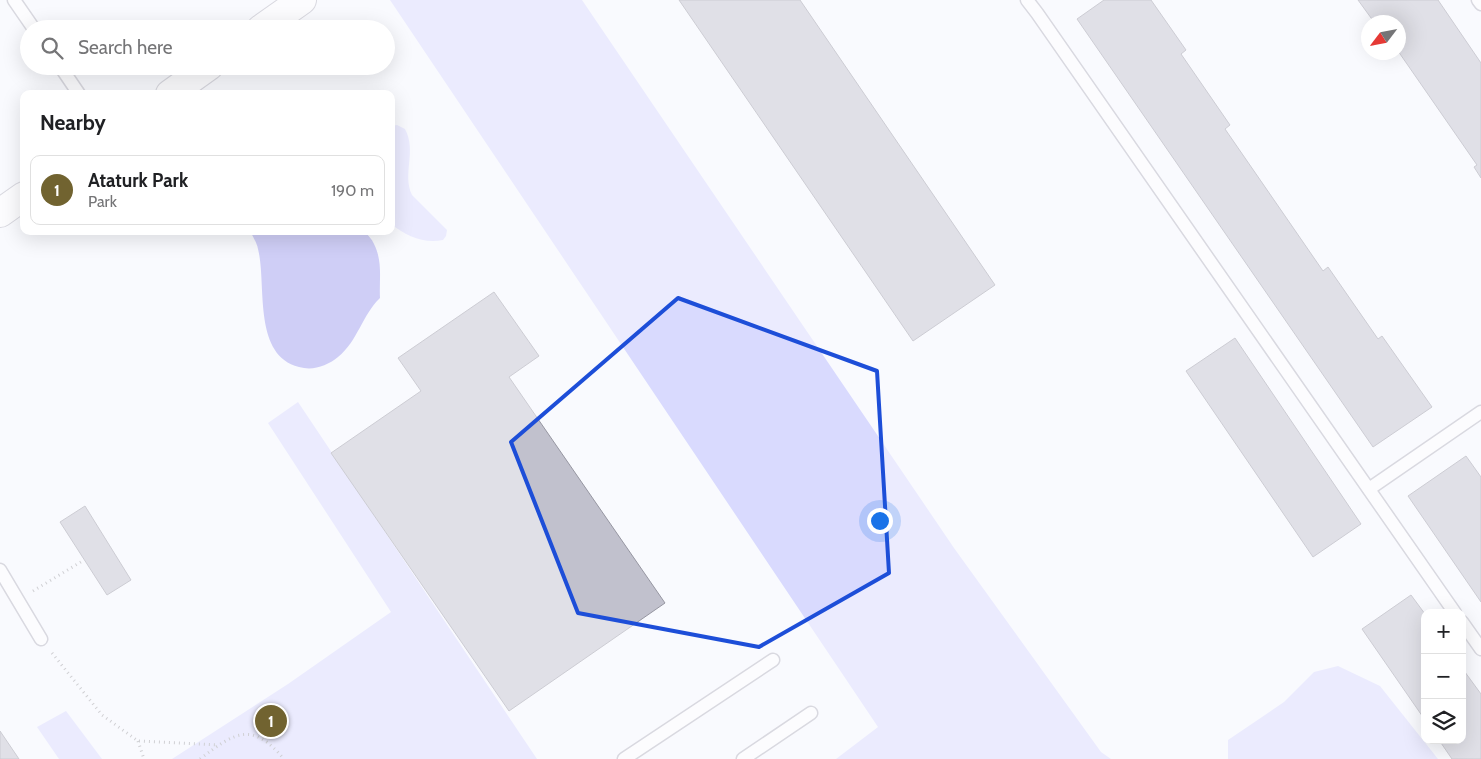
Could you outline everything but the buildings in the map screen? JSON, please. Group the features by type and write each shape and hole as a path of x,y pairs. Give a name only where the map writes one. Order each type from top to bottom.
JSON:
{"street":[{"path":"274,20 302,0"},
{"path":"176,90 196,75"},
{"path":"0,213 20,199"}],"lane":[{"path":"14,0 28,20"},
{"path":"1027,0 1453,609"},
{"path":"1478,0 1481,4"},
{"path":"66,75 77,90"},
{"path":"1369,490 1481,412"},
{"path":"0,570 41,639"},
{"path":"1466,628 1481,649"},
{"path":"624,759 773,660"},
{"path":"743,759 810,713"}],"path":[{"path":"17,599 84,560"},
{"path":"41,639 102,715 138,741 218,745"},
{"path":"200,759 218,745 240,734 258,736 284,759"},
{"path":"138,741 144,759"}],"highlighted area":[{"path":"678,298 877,371 889,573 759,647 578,613 511,442"}],"shaded area":[{"path":"390,0 582,0 954,548 1101,752 1111,759 836,759 878,727"},
{"path":"395,125 405,129 408,137 410,154 408,179 412,195 447,230 443,240 422,240 395,227"},
{"path":"252,235 368,235 372,241 380,264 380,298 345,351 334,360 320,367 299,367 284,360 274,348 264,317 260,264 256,242"},
{"path":"298,402 537,759 172,759 288,684 391,612 268,423"},
{"path":"1338,666 1380,686 1421,738 1421,744 1426,744 1438,759 1228,759 1228,740 1284,702 1314,672"},
{"path":"66,711 102,759 59,759 37,727"}],"place":[{"name":"Ataturk Park","path":"271,721"}]}
